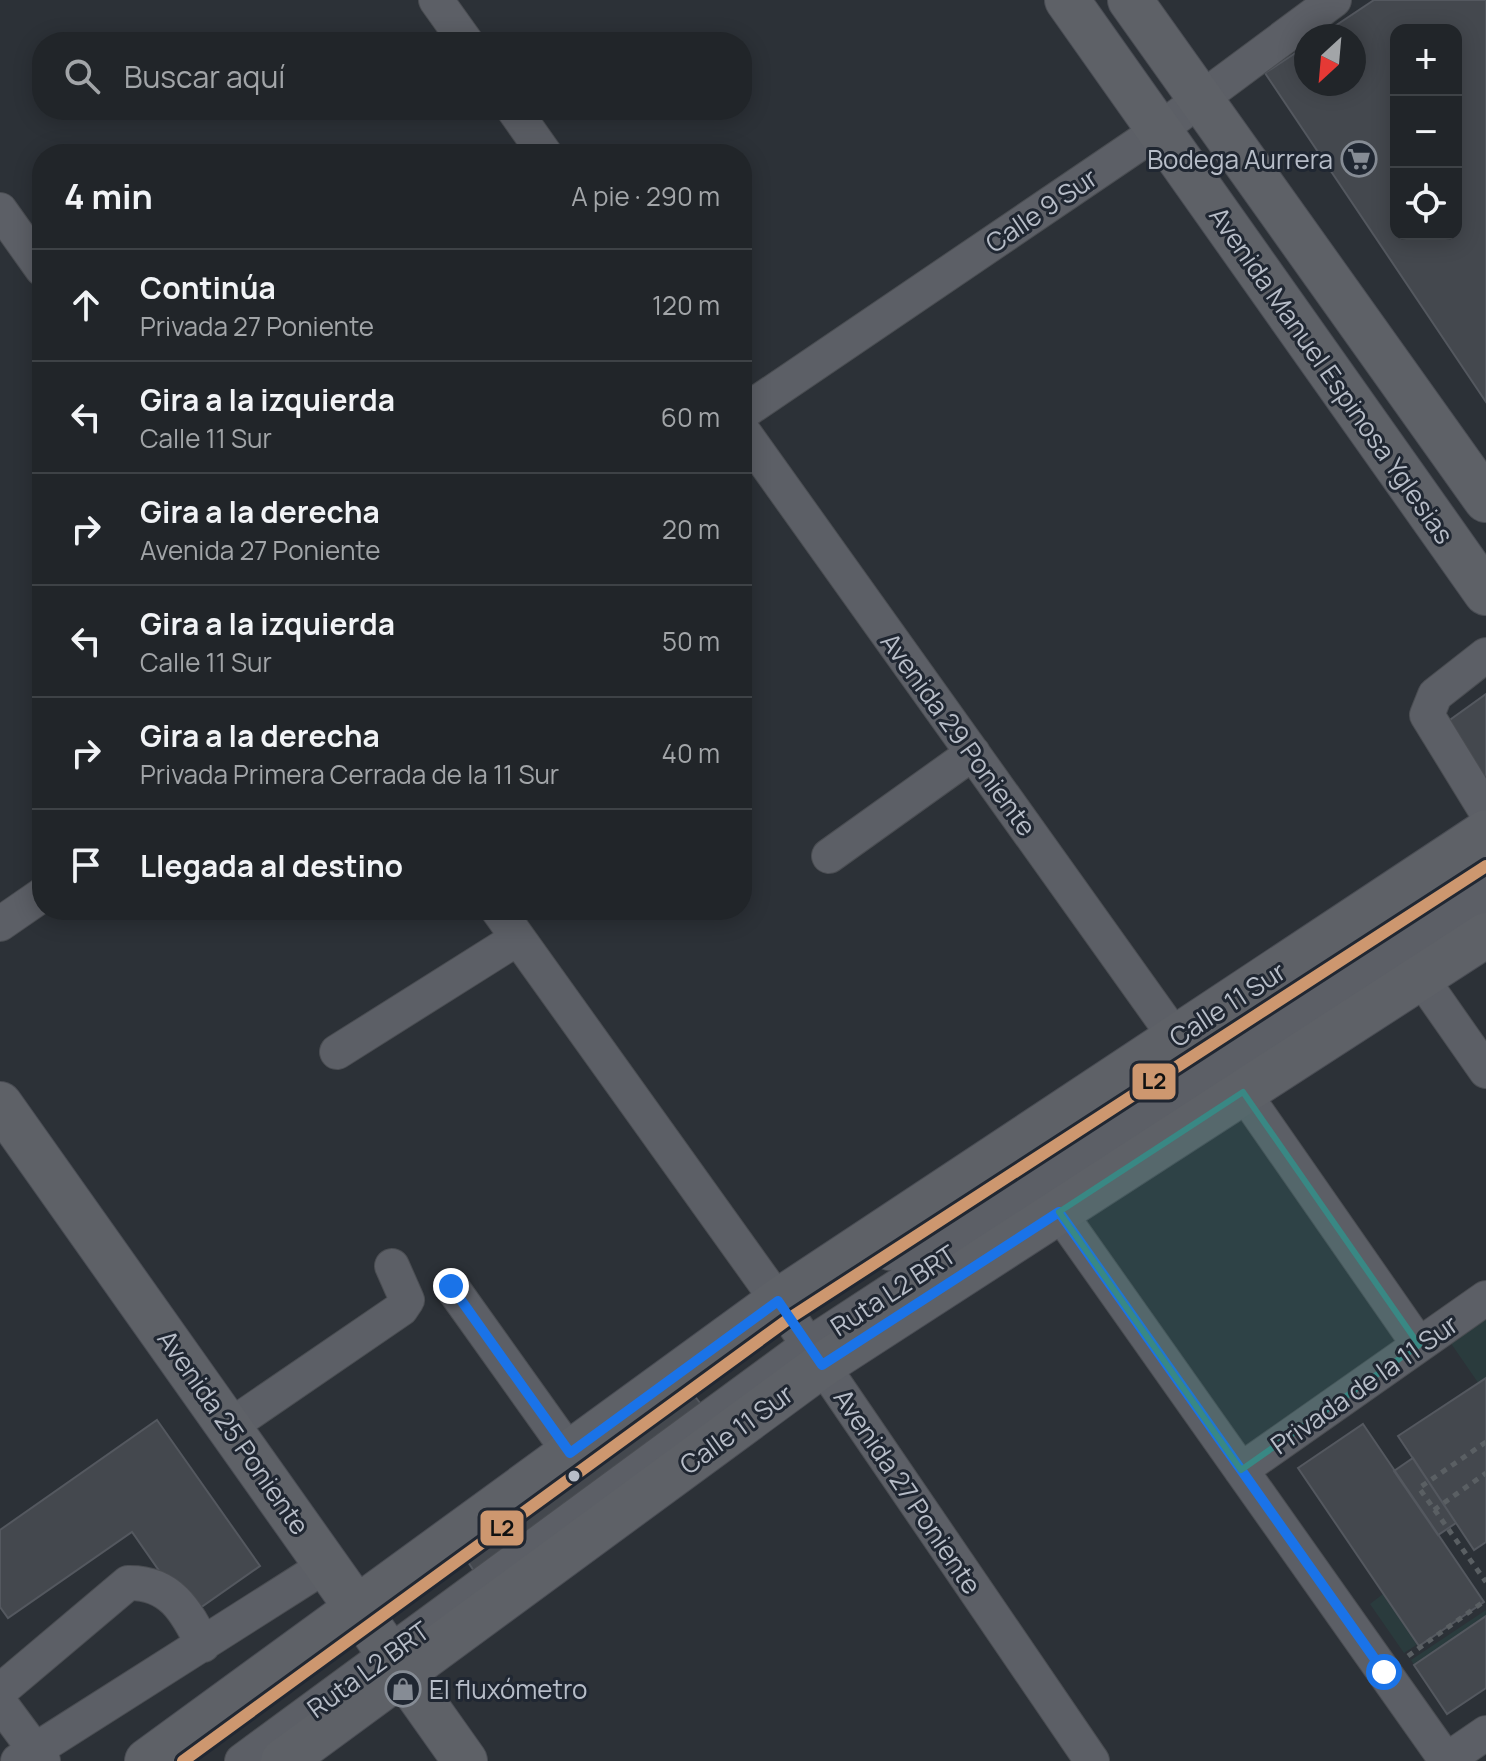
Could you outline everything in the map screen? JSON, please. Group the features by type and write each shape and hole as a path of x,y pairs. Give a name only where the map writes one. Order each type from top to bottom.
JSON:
{"main road":[{"name":"Avenida Manuel Espinosa Yglesias","path":"1067,0 1484,587"},
{"name":"Avenida Manuel Espinosa Yglesias","path":"1130,0 1486,500"},
{"name":"Calle 11 Sur","path":"147,1761 381,1639 800,1332 1176,1038 1484,809"},
{"name":"Calle 11 Sur","path":"283,1761 381,1639 570,1453 800,1332 1059,1212 1486,935"},
{"name":"Avenida 25 Poniente","path":"0,1104 465,1761"}],"street":[{"path":"436,0 459,32"},
{"name":"Calle 9 Sur","path":"752,406 1159,130 1334,0"},
{"path":"521,120 538,144"},
{"path":"0,210 32,255"},
{"name":"Avenida 29 Poniente","path":"752,444 1176,1038"},
{"path":"1484,809 1427,715 1435,695 1486,655"},
{"path":"829,856 973,753"},
{"name":"Ruta L2 BRT","path":"183,1761 381,1639 800,1332 1486,866"},
{"path":"0,924 32,902"},
{"name":"Ruta L2 BRT","path":"800,1332 1486,902"},
{"name":"Avenida 27 Poniente","path":"505,920 800,1332 1092,1761"},
{"path":"337,1052 518,938"},
{"path":"1421,978 1486,1071"},
{"path":"1243,1092 1419,1345"},
{"path":"1059,1212 1445,1760 1486,1733"},
{"path":"230,1426 401,1309 407,1300 392,1266"},
{"path":"451,1286 570,1453"},
{"name":"Privada de la 11 Sur","path":"1241,1470 1486,1298"},
{"path":"0,1751 26,1758 328,1564"},
{"path":"0,1691 128,1583 152,1582 172,1598 192,1621 203,1645"},
{"name":"Ruta L2 BRT","path":"242,1761 381,1639"},
{"path":"0,1703 26,1758"}],"path":[{"path":"1486,1442 1419,1488 1486,1582"},
{"path":"1434,1510 1486,1473"},
{"path":"1384,1672 1486,1600"}],"highlighted area":[{"path":"1243,1092 1419,1345 1241,1470 1059,1212"}],"shaded area":[{"path":"1486,1317 1486,1379 1479,1384 1450,1342"},
{"path":"1383,1594 1418,1644 1404,1653 1370,1604"},
{"path":"1486,1610 1486,1616 1414,1665 1411,1660"}],"building":[{"name":"Bodega Aurrera","path":"1374,0 1486,0 1486,402 1265,73 1294,54 1294,96 1366,96 1366,24 1338,24"},
{"path":"1486,694 1486,778 1480,782 1440,727"},
{"path":"1486,1378 1486,1542 1474,1550 1398,1436"},
{"path":"693,1394 708,1413 480,1580 466,1559"},
{"path":"157,1420 260,1566 190,1615 132,1532 8,1618 0,1607 0,1530"},
{"path":"1363,1424 1484,1602 1419,1646 1298,1468"},
{"path":"1413,1458 1456,1523 1438,1535 1394,1471"},
{"path":"1486,1616 1486,1688 1447,1714 1414,1665"}],"transit line":[{"name":"L2","path":"183,1761 790,1318 1486,866"}],"place":[{"name":"Bodega Aurrera","path":"1359,159"},
{"name":"El fluxómetro","path":"403,1689"}],"route":[{"path":"451,1286 570,1453 778,1301 822,1365 1059,1212 1384,1672"}]}
